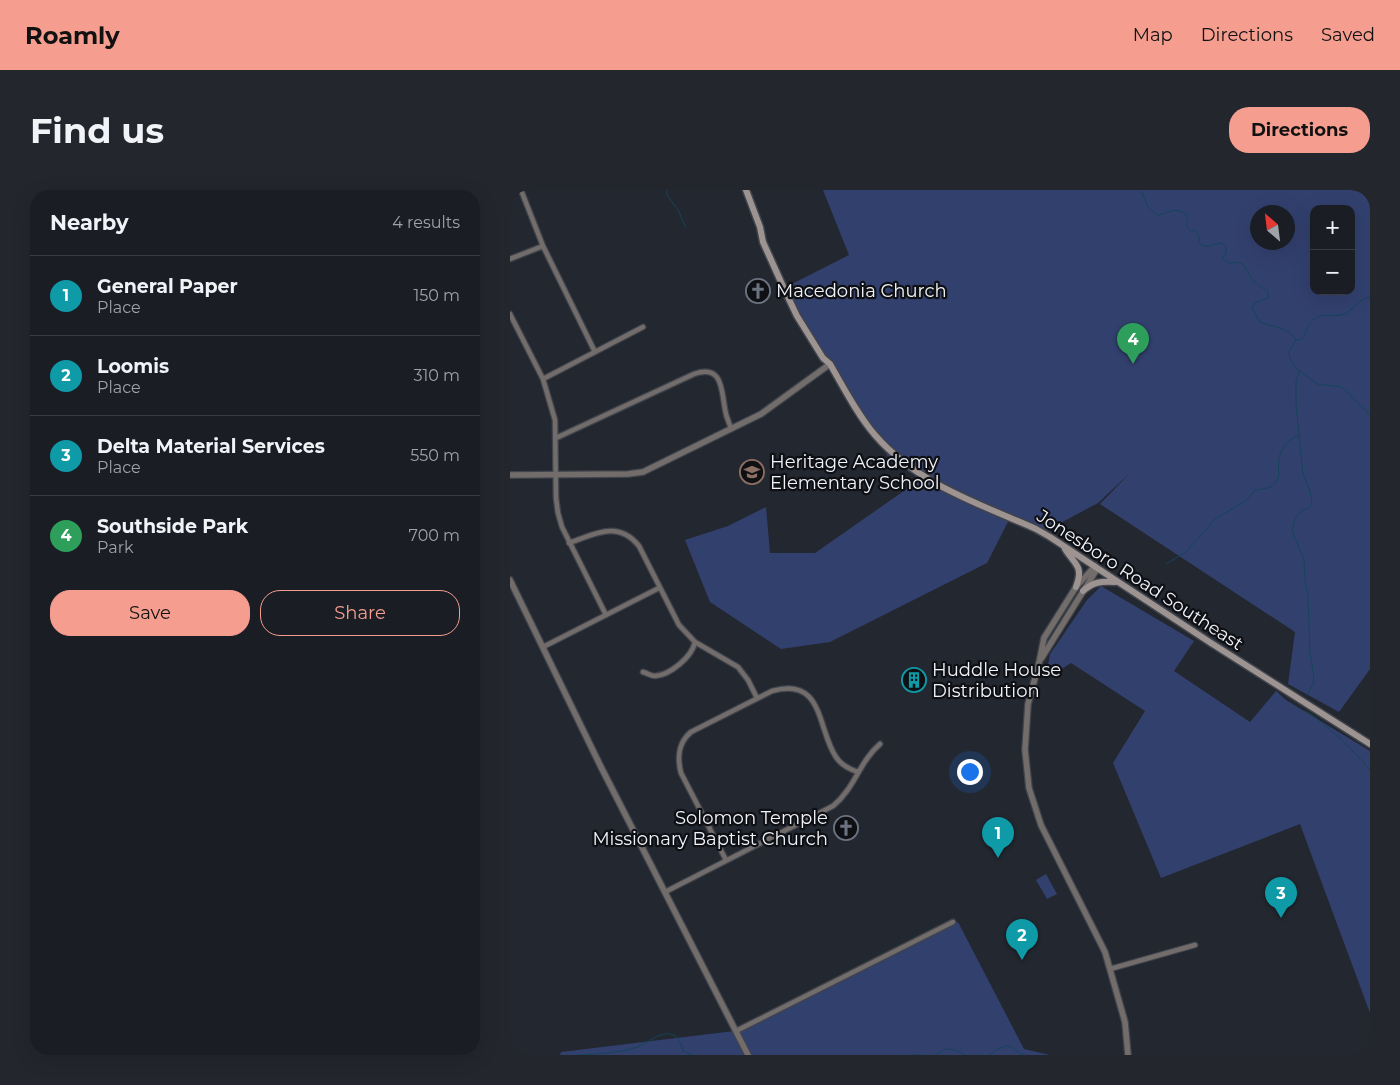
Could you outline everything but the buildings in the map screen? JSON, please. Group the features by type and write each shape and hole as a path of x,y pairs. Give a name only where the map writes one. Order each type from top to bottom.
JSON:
{"main road":[{"name":"Jonesboro Road Southeast","path":"746,190 760,227 763,242 797,316 824,358 830,364 866,424 887,448 902,461 949,490 1036,529 1370,744"},
{"path":"1062,546 1080,571 1079,589 1099,581 1118,582"}],"street":[{"path":"521,190 543,246 595,352"},
{"path":"510,259 543,246"},
{"path":"510,314 543,379 555,420 558,513 569,543 606,615"},
{"path":"543,379 643,327"},
{"path":"510,474 628,474 643,472 770,409 830,364"},
{"path":"556,438 694,374 705,371 713,374 720,381 731,429"},
{"path":"569,543 605,531 624,533 633,539 639,546 679,625 695,642 738,666 757,698"},
{"path":"1096,568 1065,605 1044,638 1028,704 1025,750 1030,788 1040,825 1099,938 1110,969 1125,1022 1128,1055"},
{"path":"510,580 601,767 748,1055"},
{"path":"543,647 659,588"},
{"path":"1039,664 1072,609 1079,589"},
{"path":"1065,605 1072,609"},
{"path":"643,672 653,676 677,666 691,652 695,642"},
{"path":"726,860 678,763 683,740 691,732 757,698 782,688 797,689 812,701 836,757 845,767 858,772"},
{"path":"665,892 833,806 847,792 866,758 880,744"},
{"path":"736,1031 953,922"},
{"path":"1110,969 1195,944"}],"shaded area":[{"path":"823,190 1370,190 1370,669 1339,712 1288,684 1295,632 1100,504 1130,473 1098,503 1040,534 1011,516 987,563 830,642 781,649 710,602 685,540 728,526 766,507 770,553 815,553 921,479 890,460 784,288 849,255"},
{"path":"1101,586 1194,641 1174,671 1250,722 1276,691 1286,700 1370,751 1370,1013 1300,824 1161,878 1113,763 1145,711 1071,663 1055,673 1050,670 1048,665 1050,654 1087,600"},
{"path":"1046,874 1057,894 1047,899 1036,880"},
{"path":"958,922 1024,1049 1050,1055 560,1055 561,1052 734,1031"}],"waterway":[{"path":"667,190 667,195 678,210 686,228"},
{"path":"1141,190 1148,207 1157,215 1174,211 1186,214 1188,219 1186,225 1190,230 1196,231 1199,236 1199,243 1208,246 1221,243 1226,247 1226,253 1222,258 1229,263 1238,262 1244,265 1253,281 1268,292 1268,298 1256,302 1252,307 1259,321 1288,332 1296,340"},
{"path":"1370,297 1362,300 1344,314 1321,316 1314,319 1302,339 1296,340 1289,352 1290,359 1297,369 1317,384 1342,387 1370,415"},
{"path":"1300,371 1296,381 1296,405 1303,474 1310,491 1312,503 1309,508 1298,514 1292,531 1304,560 1308,597 1310,653 1314,678 1307,695"},
{"path":"1166,564 1186,552 1215,519 1247,500 1255,490 1272,486 1279,476 1279,457 1281,451 1288,442 1299,435"},
{"path":"1305,711 1339,738 1370,770"},
{"path":"577,1055 626,1050 640,1046 664,1034 673,1035 680,1042 683,1051 693,1055"},
{"path":"989,1055 1007,1046 1024,1055"},
{"path":"935,1055 943,1050 950,1049 965,1055"},
{"path":"910,1055 925,1055"}],"place":[{"name":"Macedonia Church","path":"758,291"},
{"name":"Southside Park","path":"1133,364"},
{"name":"Heritage Academy Elementary School","path":"752,472"},
{"name":"Huddle House Distribution","path":"914,680"},
{"name":"Solomon Temple Missionary Baptist Church","path":"846,828"},
{"name":"General Paper","path":"998,858"},
{"name":"Delta Material Services","path":"1281,918"},
{"name":"Loomis","path":"1022,960"}]}
